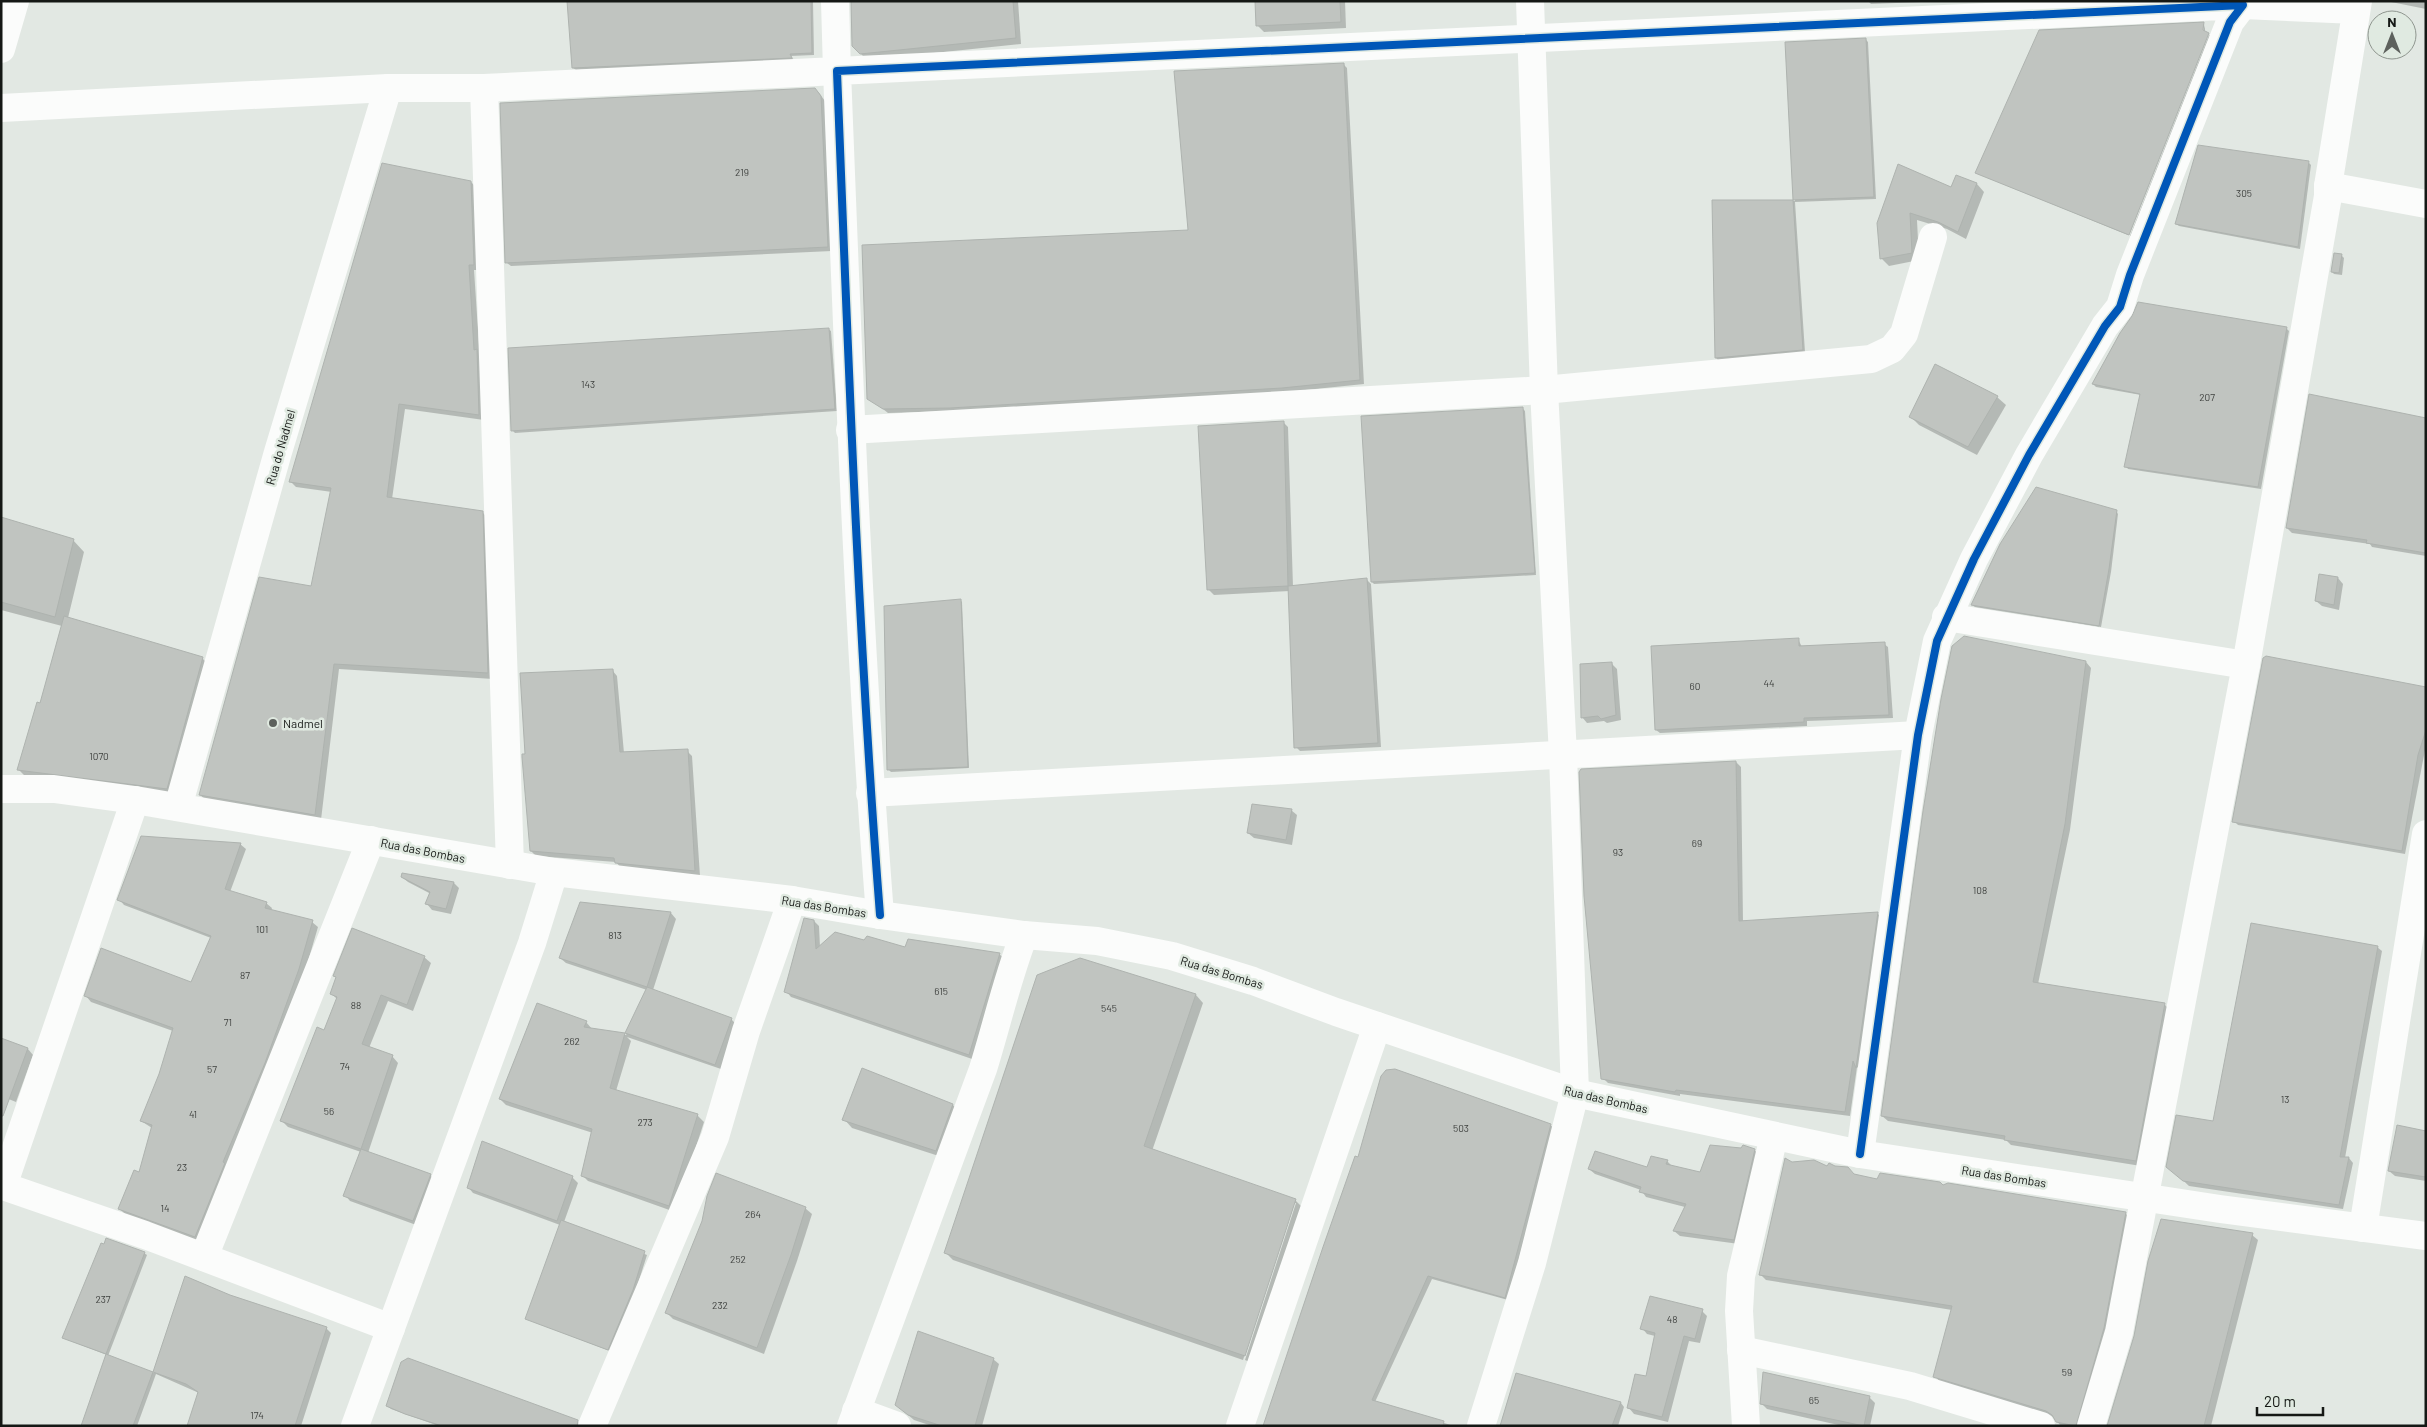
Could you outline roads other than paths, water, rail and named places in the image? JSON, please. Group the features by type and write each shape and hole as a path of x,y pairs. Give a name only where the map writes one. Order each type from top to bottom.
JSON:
{"street":[{"path":"1,49 16,1"},
{"path":"835,1 850,430 870,793 880,915"},
{"path":"1481,1426 1532,1262 1575,1093 1563,755 1544,390 1533,38 1530,1"},
{"path":"1860,1154 1918,735 1936,641 1946,617 2029,455 2105,326 2120,307 2130,275 2230,22 2243,5"},
{"path":"1,108 388,88 484,88 2243,5 2357,6 2328,186 2328,196 2246,665 2119,1332 2092,1426"},
{"name":"Rua do Nadmel","path":"178,807 278,452 388,88"},
{"path":"484,88 510,865"},
{"path":"2328,186 2426,204"},
{"path":"850,430 1544,390 1871,359 1892,349 1904,334 1933,237"},
{"path":"1946,617 2246,665"},
{"path":"870,793 1918,735"},
{"name":"Rua das Bombas","path":"1,789 54,790 135,800 554,872 792,900 880,915 1024,935 1097,941 1172,956 1252,980 1377,1026 1575,1093 1860,1154 2146,1198 2426,1236"},
{"path":"135,800 2,1189 204,1258 391,1328"},
{"path":"2364,1228 2426,834"},
{"path":"204,1258 371,840"},
{"path":"354,1426 532,943 554,872"},
{"path":"592,1426 715,1137 746,1031 792,900"},
{"path":"897,1426 854,1418 983,1069 996,1030 1009,973 1024,935"},
{"path":"1240,1426 1377,1026"},
{"path":"1746,1426 1739,1311 1741,1276 1774,1136"},
{"path":"1741,1350 1910,1386 2041,1426"}],"place":[{"name":"Nadmel","path":"273,723"}]}
